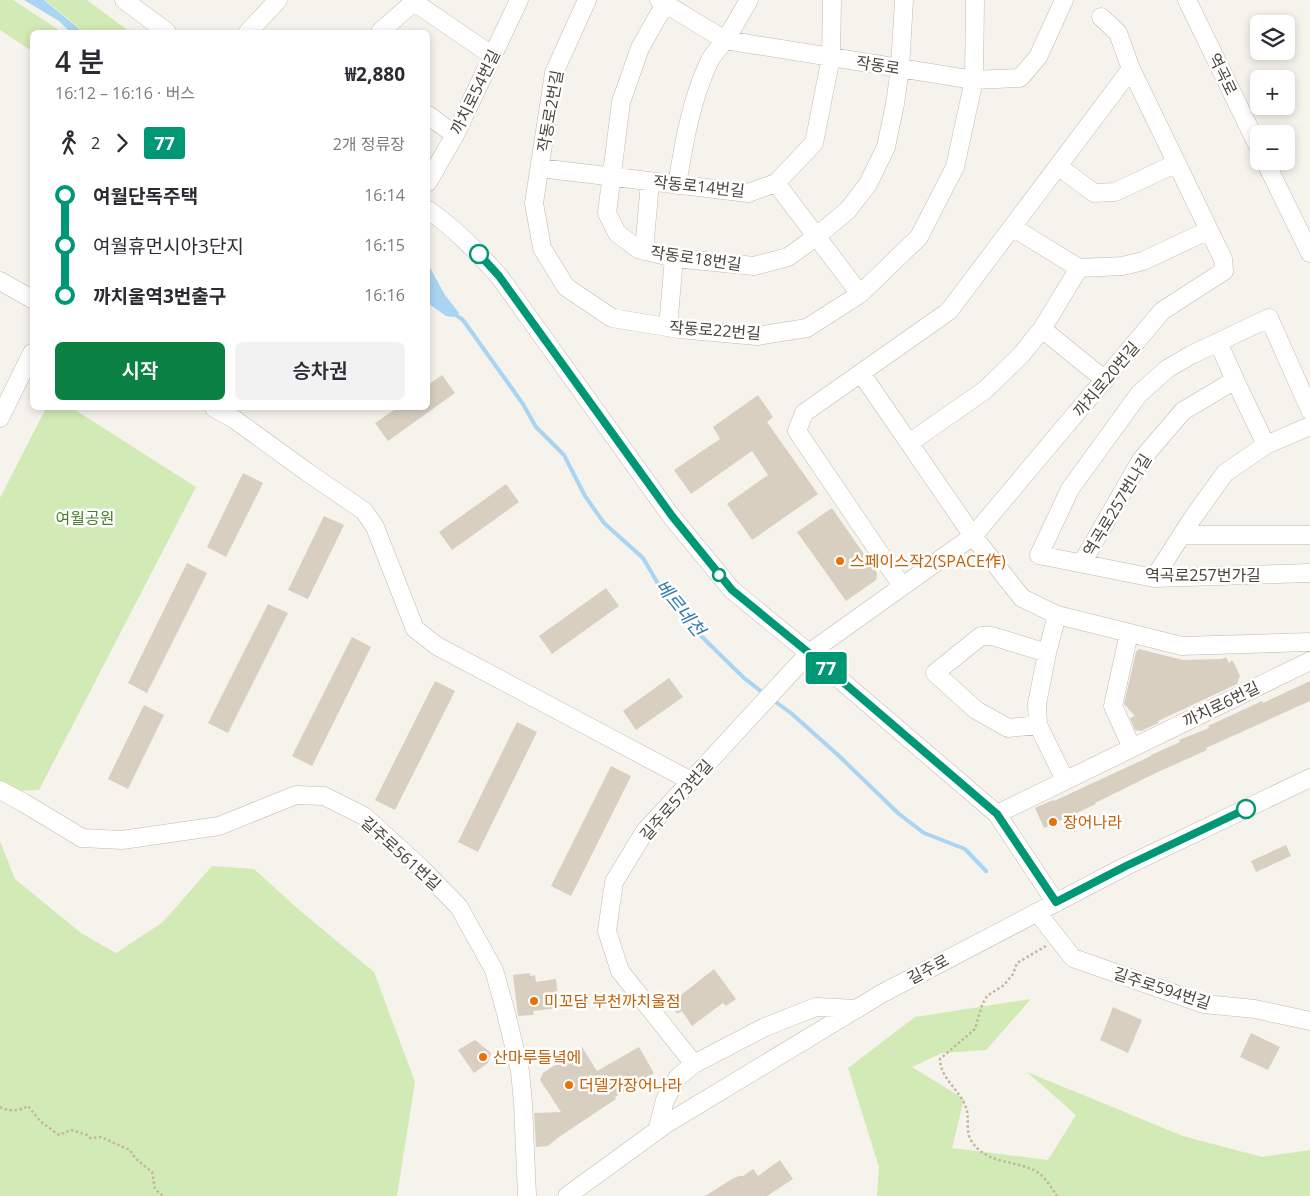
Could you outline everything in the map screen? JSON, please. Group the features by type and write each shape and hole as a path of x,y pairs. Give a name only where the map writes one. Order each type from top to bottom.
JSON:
{"street":[{"path":"124,0 164,30"},
{"path":"250,30 278,0"},
{"name":"까치로54번길","path":"430,179 455,135 519,0"},
{"name":"작동로2번길","path":"540,168 554,73 587,0"},
{"path":"677,185 685,139 696,95 710,59 725,40 749,0"},
{"name":"작동로14번길","path":"540,168 748,194 776,183 814,143 831,57 832,0"},
{"name":"작동로18번길","path":"664,1 640,48 621,102 607,213 617,233 638,249 674,258 754,266 788,257 848,210 868,184 886,147 895,104 900,68 904,0"},
{"name":"작동로22번길","path":"540,168 534,203 542,248 566,287 612,318 668,327 757,336 807,328 860,294 919,237 955,167 974,80 975,0"},
{"name":"작동로","path":"664,1 725,40 974,80 1020,78 1038,57 1064,0"},
{"name":"역곡로","path":"1187,0 1250,130"},
{"path":"382,30 415,1 493,56"},
{"name":"까치로20번길","path":"809,653 973,536 1162,311 1224,271 1222,260 1209,230 1132,68 1118,33 1101,17"},
{"path":"902,586 797,431 804,413 949,311 1132,68"},
{"path":"430,116 455,135"},
{"path":"1058,166 1094,193 1115,192 1177,163"},
{"path":"1269,170 1310,253"},
{"path":"644,251 650,182"},
{"path":"776,183 860,294"},
{"path":"430,211 463,237 499,276 672,516 732,590 809,653 997,814 1056,902"},
{"path":"1012,227 1078,268 1123,266 1143,261 1209,230"},
{"path":"668,327 674,258"},
{"path":"909,443 985,390 1021,354 1042,329 1078,268"},
{"path":"0,281 30,298"},
{"path":"1266,445 1218,342 1269,318 1310,410"},
{"path":"1042,329 1105,380"},
{"name":"역곡로257번가길","path":"1218,342 1166,369 1139,394 1070,488 1038,554 1154,578 1310,573"},
{"path":"0,418 30,357"},
{"path":"861,373 973,536 1022,598 1057,615 1182,646 1310,642"},
{"name":"역곡로257번나길","path":"1082,563 1147,453 1183,411 1235,380"},
{"path":"218,410 234,419 364,511 375,527 415,628 437,646 692,780"},
{"path":"1154,578 1225,473 1266,445 1310,426"},
{"path":"1182,535 1310,535"},
{"path":"1057,615 1046,653 1037,704 1038,725 1065,780"},
{"path":"1129,633 1112,706 1132,748"},
{"path":"1038,725 1008,728 976,710 935,673 981,636 992,636 1046,653"},
{"name":"길주로573번길","path":"694,1064 620,971 607,931 614,882 645,831 809,653"},
{"name":"까치로6번길","path":"997,814 1310,661"},
{"name":"길주로","path":"567,1196 657,1131 881,994 1126,866 1310,778"},
{"name":"길주로561번길","path":"0,790 82,838 122,840 219,826 296,795 324,796 364,816 420,867 459,907 494,970 520,1072 527,1196"},
{"name":"길주로594번길","path":"1037,912 1073,958 1204,1004 1255,1009 1310,1022"},
{"path":"657,1131 665,1100 678,1077 694,1064 764,1027 816,1007 857,1009"}],"path":[{"path":"1057,1196 1047,1182 1035,1171 991,1157 980,1151 973,1144 967,1133 968,1117 965,1106 940,1068 940,1058 975,1029 982,1005 987,996 1004,984 1013,974 1017,963 1058,939"},
{"path":"0,1107 6,1110 22,1110 28,1106 40,1121 59,1135 71,1130 87,1134 90,1138 101,1137 130,1150 135,1158 152,1172 155,1190 163,1196"}],"green space":[{"path":"0,0 13,0 59,30 30,30 30,50 0,30"},
{"path":"45,0 87,0 127,30 82,30"},
{"name":"여월공원","path":"45,410 75,410 196,487 39,790 0,792 0,498"},
{"path":"0,841 15,879 81,933 116,953 163,922 212,866 254,869 297,908 374,972 415,1082 397,1196 0,1196"},
{"path":"1031,999 986,1050 942,1053 912,1067 964,1099 952,1148 1048,1160 1076,1115 1027,1072 1183,1136 1262,1157 1310,1150 1310,1196 877,1196 879,1167 848,1068 915,1017"}],"water":[{"path":"24,0 44,0 81,30 68,30 59,21"},
{"path":"430,268 445,295 459,313 453,317 446,316 430,304"}],"building":[{"path":"442,375 455,393 388,441 375,423 394,410 430,410 430,384"},
{"path":"758,395 773,417 767,422 818,494 752,540 727,504 768,475 752,451 691,494 674,470 720,439 713,427"},
{"path":"243,473 263,483 226,557 207,547"},
{"path":"506,484 519,502 452,550 439,532"},
{"path":"832,508 877,573 876,580 846,601 797,532"},
{"path":"324,516 344,525 308,599 288,590"},
{"path":"187,563 207,573 147,693 128,683"},
{"path":"606,588 619,606 552,654 539,636"},
{"path":"268,604 288,613 228,733 208,723"},
{"path":"352,637 371,647 312,766 292,756"},
{"path":"1139,649 1183,660 1222,659 1226,657 1229,663 1232,660 1240,676 1237,684 1158,721 1158,723 1141,731 1135,730 1130,718 1135,716 1124,704 1136,652"},
{"path":"669,678 683,697 636,730 623,711"},
{"path":"435,681 455,691 395,810 375,800"},
{"path":"1310,681 1310,701 1206,748 1207,750 1044,828 1035,808 1151,756 1180,742 1179,740 1209,728 1208,726 1262,701 1263,703"},
{"path":"144,705 164,715 128,789 108,779"},
{"path":"517,722 537,732 478,852 458,842"},
{"path":"611,766 631,776 571,896 551,886"},
{"path":"1286,845 1291,856 1256,872 1251,861"},
{"path":"714,969 736,999 726,1006 723,1003 692,1026 682,1011 677,1014 671,1003"},
{"path":"530,973 530,976 535,975 536,982 556,979 559,1008 533,1011 534,1015 518,1016 513,975"},
{"path":"1113,1007 1142,1020 1128,1053 1100,1040"},
{"path":"1251,1033 1280,1047 1268,1070 1240,1057"},
{"path":"475,1040 491,1053 488,1063 474,1073 458,1050"},
{"path":"582,1047 597,1071 639,1047 654,1073 615,1097 616,1099 548,1146 536,1147 534,1113 561,1112 540,1080 543,1073"},
{"path":"780,1160 793,1179 767,1196 705,1196 732,1179 743,1176 753,1169 758,1176"}],"waterway":[{"name":"베르네천","path":"453,313 463,320 523,404 536,427 564,455 585,496 604,523 643,558 660,587 699,634 744,678 766,695"},
{"name":"베르네천","path":"773,700 791,713 838,755 899,814 924,833 965,849 986,871"}],"bus line":[{"name":"77","path":"479,254 499,276 672,516 732,590 809,653 997,814 1056,902 1126,866 1246,809"}],"place":[{"name":"스페이스작2(SPACE作)","path":"840,561"},
{"name":"장어나라","path":"1053,822"},
{"name":"미꼬담 부천까치울점","path":"534,1001"},
{"name":"산마루들녘에","path":"483,1057"},
{"name":"더델가장어나라","path":"569,1085"}]}
